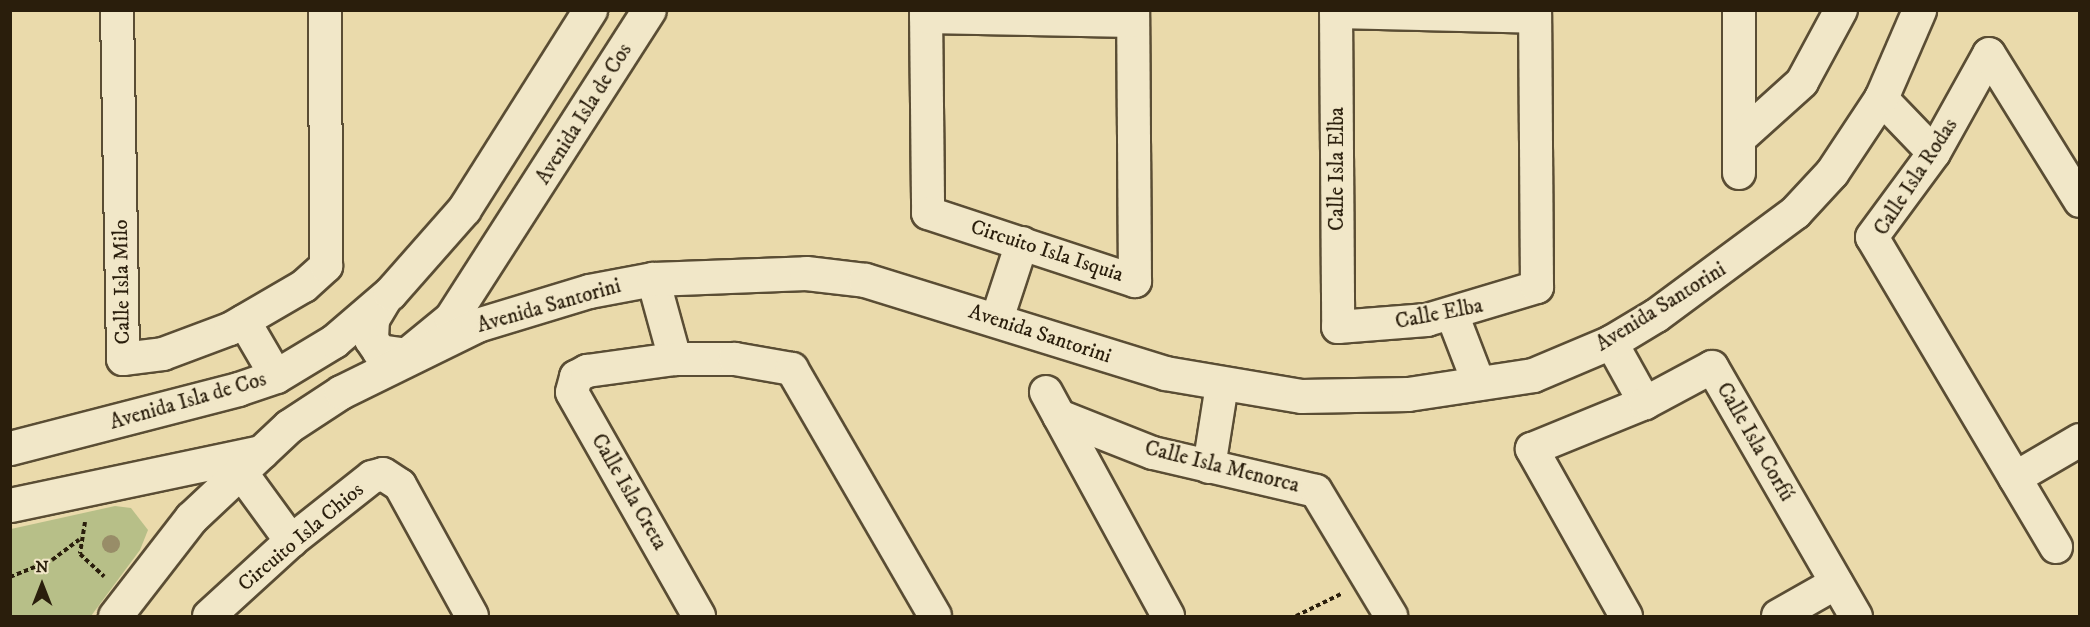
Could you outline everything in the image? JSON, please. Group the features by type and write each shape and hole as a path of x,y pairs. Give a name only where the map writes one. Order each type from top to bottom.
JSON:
{"street":[{"name":"Calle Isla Milo","path":"117,10 123,359 163,354 244,321 304,286 326,266 325,10"},
{"name":"Avenida Isla de Cos","path":"10,448 238,389 276,376 334,341 384,299 464,209 590,10"},
{"name":"Avenida Isla de Cos","path":"406,356 451,318 479,280 649,10"},
{"path":"1739,10 1739,173"},
{"path":"1739,139 1802,82 1840,10"},
{"name":"Avenida Santorini","path":"115,616 150,565 250,462 289,426 406,356 536,306 653,279 830,276 865,280 997,319 1165,373 1222,385 1301,396 1408,394 1533,375 1611,342 1702,286 1795,212 1832,172 1881,98 1919,10"},
{"path":"1336,11 1535,14"},
{"name":"Calle Isla Elba","path":"1336,11 1338,327"},
{"path":"926,14 1133,16"},
{"name":"Circuito Isla Isquia","path":"926,14 928,213 1135,280 1133,16"},
{"name":"Calle Elba","path":"1338,327 1452,314 1537,286 1535,14"},
{"name":"Calle Isla Rodas","path":"2056,547 1872,237 1934,153 1989,54 2079,201"},
{"path":"1881,98 1934,153"},
{"path":"997,319 1022,243"},
{"path":"653,279 675,359 735,359 792,369 934,616"},
{"path":"384,299 372,319 371,339 379,351 406,356"},
{"path":"1452,314 1479,384"},
{"path":"244,321 276,376"},
{"path":"1611,342 1645,403"},
{"name":"Calle Isla Creta","path":"675,359 587,371 576,377 572,392 699,616"},
{"name":"Calle Isla Corfú","path":"1626,616 1532,449 1645,403 1712,367 1856,616"},
{"path":"1209,467 1222,385"},
{"path":"238,389 260,390 281,400 289,426"},
{"name":"Calle Isla Menorca","path":"1168,616 1053,404 1153,453 1316,491 1391,616"},
{"path":"2015,478 2079,440"},
{"path":"10,505 250,462 291,541"},
{"name":"Circuito Isla Chios","path":"225,611 291,541 372,477 389,476 400,485 472,616"},
{"path":"1778,616 1836,583"}],"path":[{"path":"86,510 80,540 86,565 106,577 117,576"},
{"path":"10,577 52,560 80,540"},
{"path":"1296,616 1370,579"}],"green space":[{"path":"115,506 131,508 148,530 140,550 91,616 11,616 11,529"}]}
